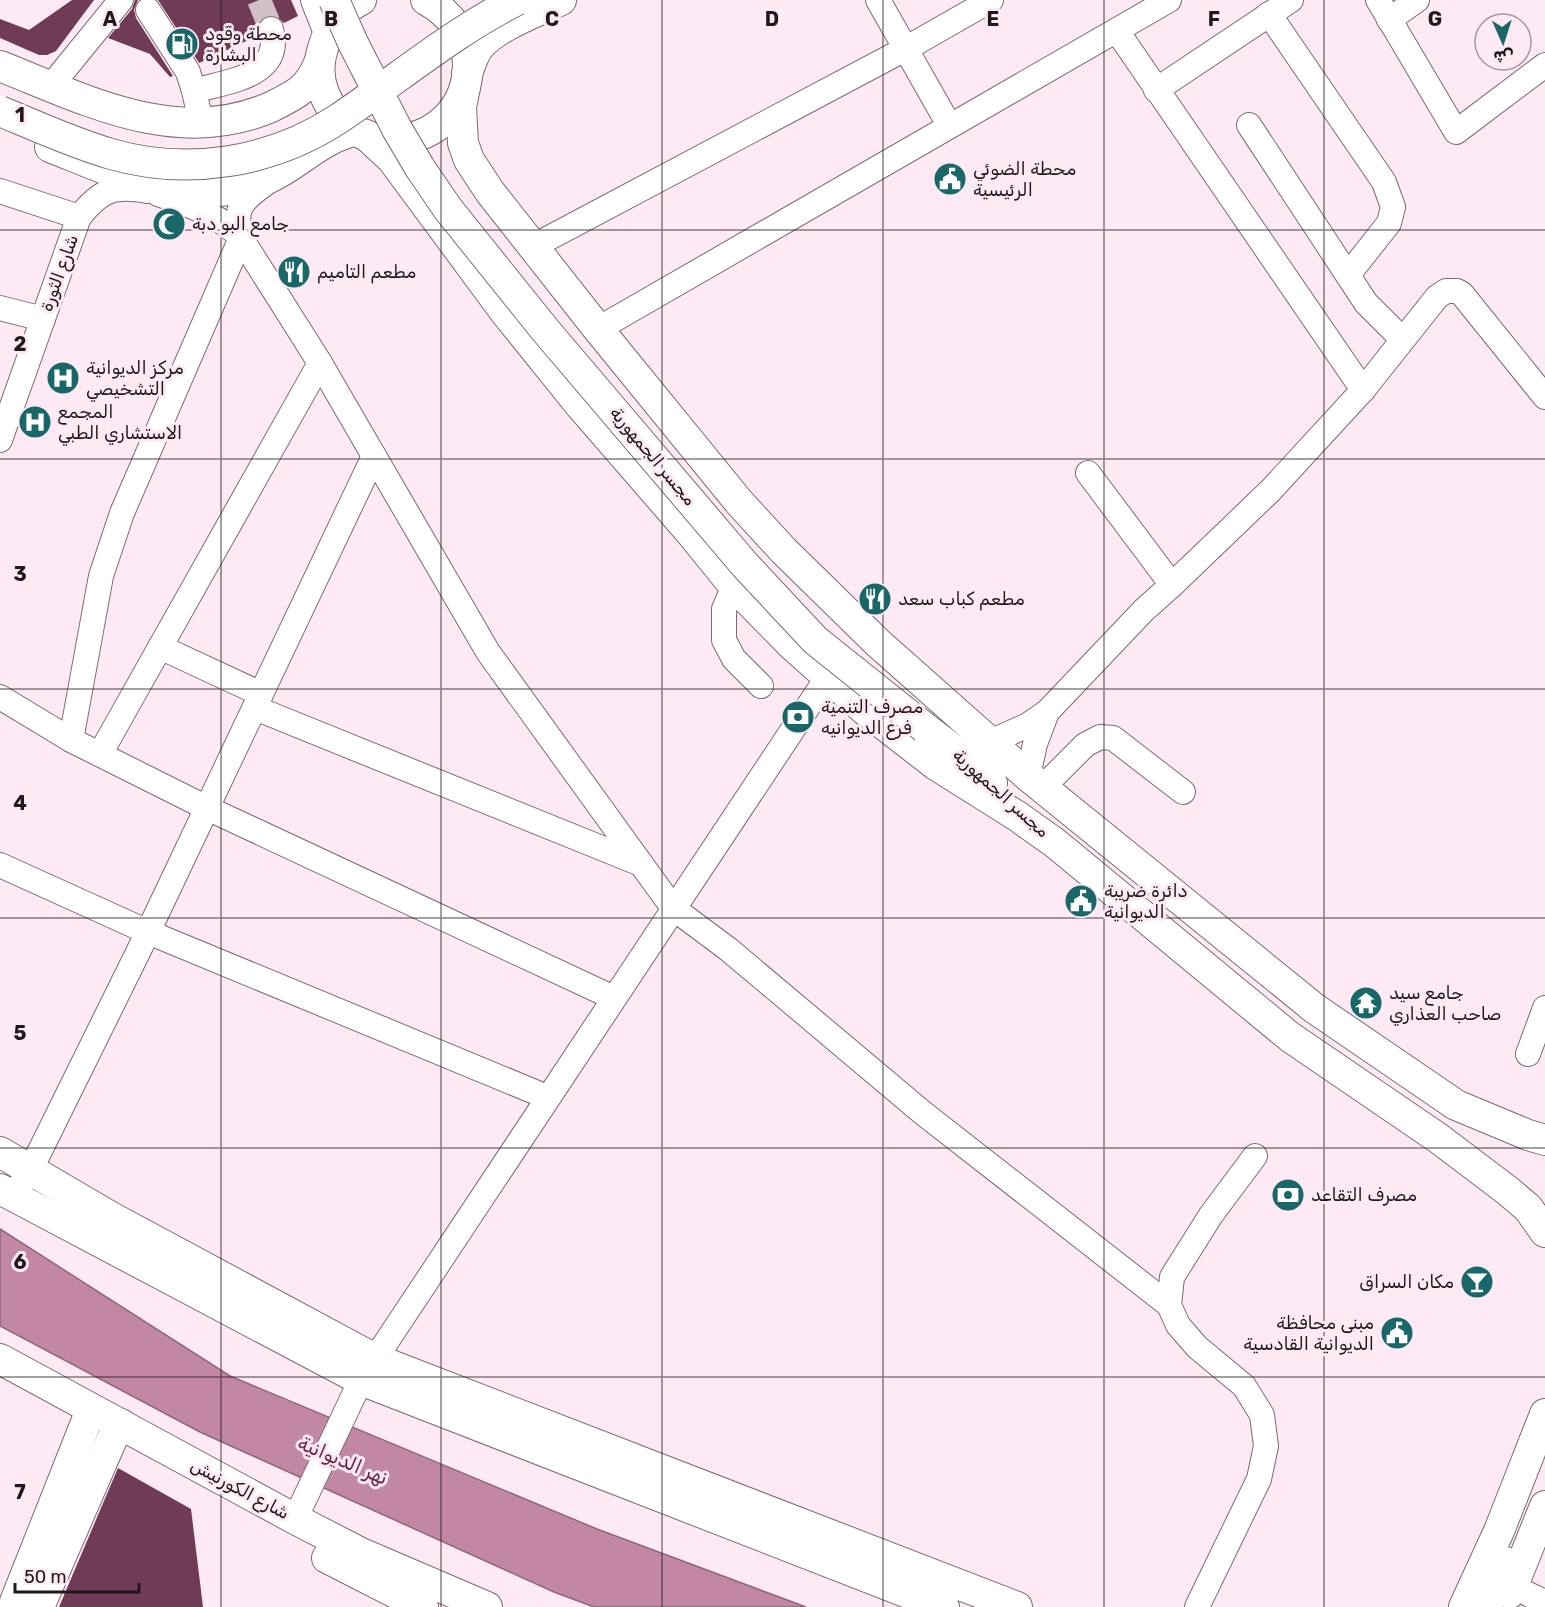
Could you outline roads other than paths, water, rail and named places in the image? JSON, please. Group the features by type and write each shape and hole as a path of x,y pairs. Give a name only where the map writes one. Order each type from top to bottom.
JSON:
{"main road":[{"path":"316,0 328,30"},
{"name":"مجسر الجمهورية","path":"334,0 373,82 420,168 487,260 788,613 815,640 930,722 1040,786"},
{"name":"مجسر الجمهورية","path":"354,0 435,158 470,210 509,261 766,562 841,638 930,722 959,754 1055,843"},
{"path":"0,66 99,106 137,117 165,121 201,122 228,119 287,99 305,88 314,77 328,30 344,11 361,0"},
{"path":"426,0 439,7 456,26 466,48 466,80 461,107 461,128 469,160 490,192 598,329 739,502 784,551 878,643 988,743 1314,1008 1456,1105 1545,1140"},
{"path":"0,94 85,129 126,142 168,147 233,143 274,131 314,113 438,27 485,0"},
{"path":"0,111 87,147 137,160 188,165 244,159 276,149 317,131 449,39 517,0"},
{"path":"0,127 121,176 162,190 212,190 249,185 288,168 314,148 334,137 348,133 364,134 393,141 407,139 432,130 453,111 480,46 494,34 561,0"},
{"path":"319,63 322,88 330,105 341,119 364,134 392,159 512,321 734,586 827,678 936,765 1055,843 1290,1037 1438,1138 1508,1191 1528,1208 1545,1232"},
{"path":"0,1152 368,1369 1017,1607"},
{"path":"6,1193 368,1369 944,1607"},
{"name":"شارع الكورنيش","path":"0,1359 103,1425 341,1566 423,1607"},
{"name":"شارع الكورنيش","path":"0,1380 297,1515 408,1575 487,1607"},
{"path":"1464,1607 1499,1530 1545,1414"},
{"path":"13,1607 103,1425"},
{"path":"39,1607 103,1425"},
{"path":"1488,1607 1542,1462"},
{"path":"1525,1603 1545,1506"},
{"path":"1525,1603 1545,1552"}],"street":[{"path":"51,86 121,0"},
{"path":"878,0 949,125"},
{"path":"532,247 907,48 991,0"},
{"path":"598,329 949,125 1117,31 1139,8 1169,0"},
{"path":"1156,90 1291,0"},
{"path":"1417,0 1384,10 1456,132 1545,65"},
{"path":"148,10 184,66 194,91 201,122"},
{"path":"1269,14 1384,182 1393,207 1389,223 1348,275"},
{"path":"194,91 249,75 264,66 273,51 271,29"},
{"path":"1117,31 1363,390"},
{"path":"1248,125 1366,303 1402,339"},
{"path":"288,168 243,202 237,215 241,238 320,363 488,651 674,908 728,949 923,1113 1169,1305 1178,1325 1197,1347 1244,1386 1262,1415 1266,1446 1259,1479 1197,1607"},
{"name":"شارع الثورة","path":"1,433 79,217 91,201 109,190 127,187 162,190 217,217 241,238"},
{"path":"0,192 79,217"},
{"path":"71,740 101,576 122,513 241,238"},
{"path":"988,743 1028,725 1047,712 1144,610 1271,490 1363,390 1441,293 1457,291 1465,298 1545,397"},
{"path":"0,308 42,319"},
{"path":"100,754 320,363"},
{"path":"6,1193 30,1171 148,932 374,456"},
{"path":"1088,473 1172,585"},
{"path":"734,586 724,609 724,640 734,659 761,686"},
{"path":"160,647 258,701 641,864"},
{"path":"297,1515 368,1369 827,678"},
{"path":"0,697 71,740 207,808 614,998"},
{"path":"1040,786 1035,744 1047,712"},
{"path":"1040,786 1085,745 1100,737 1113,738 1183,792"},
{"path":"0,865 148,932 547,1097"},
{"path":"1528,1054 1545,1008"},
{"path":"1169,1305 1172,1276 1211,1215 1255,1156"}],"water":[{"name":"نهر الديوانية","path":"0,1229 230,1376 597,1529 806,1607 594,1607 554,1592 200,1432 0,1326"}],"tunnel":[{"path":"259,0 271,29"}],"place":[{"name":"محطة وقود البشارة","path":"182,44"},
{"name":"محطة الضوئي الرئيسية","path":"950,179"},
{"name":"جامع البو دبة","path":"169,224"},
{"name":"مطعم التاميم","path":"294,272"},
{"name":"مركز الديوانية التشخيصي","path":"63,378"},
{"name":"المجمع الاستشاري الطبي","path":"35,422"},
{"name":"مطعم كباب سعد","path":"875,599"},
{"name":"مصرف التنمية فرع الديوانيه","path":"798,717"},
{"name":"دائرة ضريبة الديوانية","path":"1081,901"},
{"name":"جامع سيد صاحب العذاري","path":"1366,1003"},
{"name":"مصرف التقاعد","path":"1288,1195"},
{"name":"مكان السراق","path":"1477,1282"},
{"name":"مبنى محافظة الديوانية القادسية","path":"1397,1333"}]}
